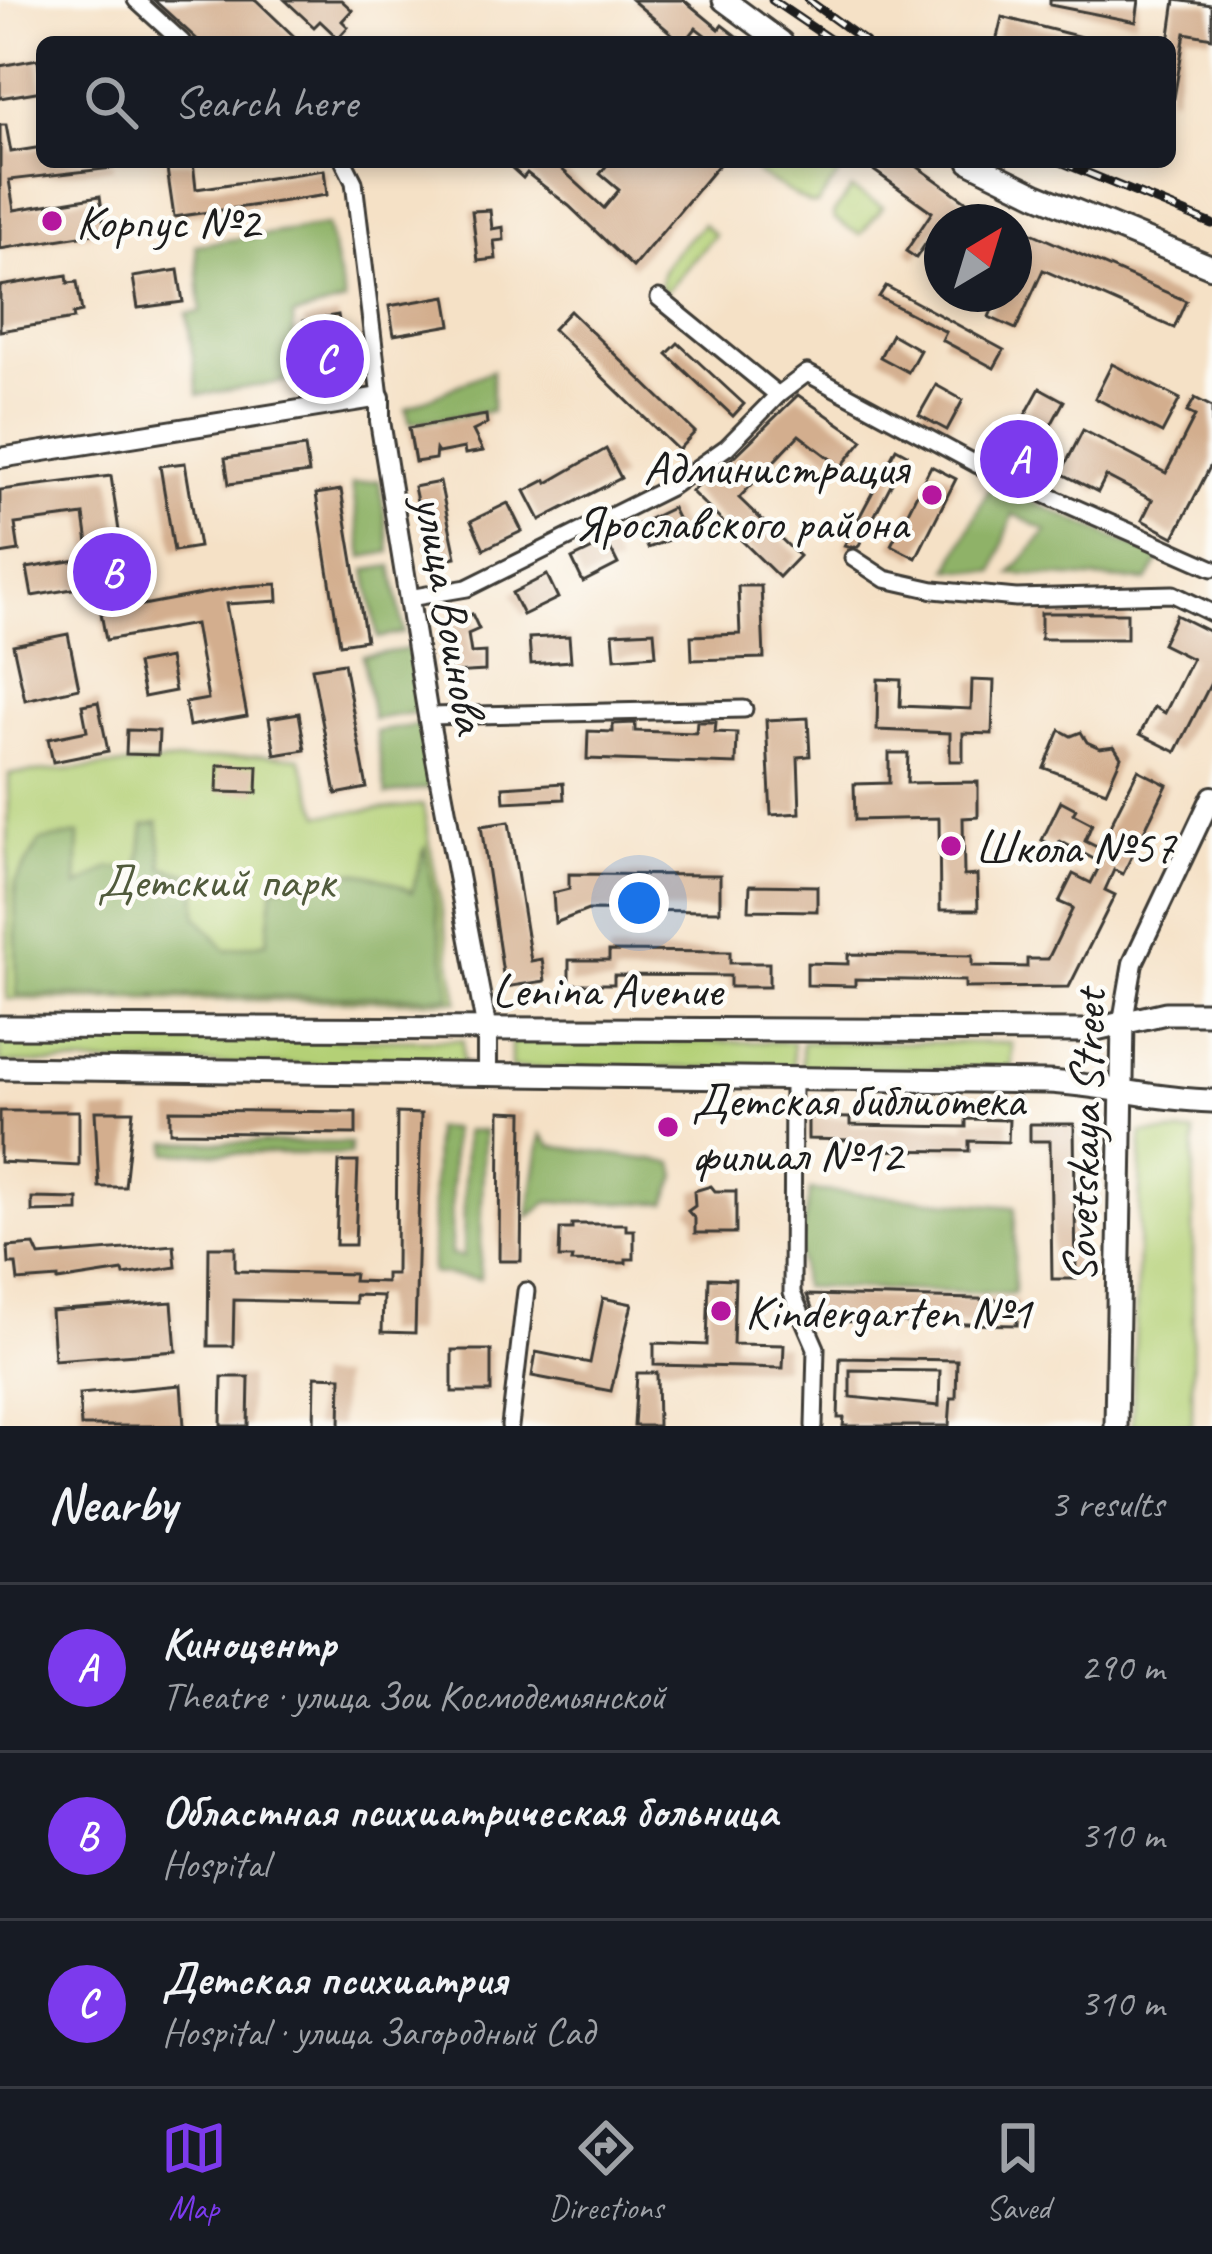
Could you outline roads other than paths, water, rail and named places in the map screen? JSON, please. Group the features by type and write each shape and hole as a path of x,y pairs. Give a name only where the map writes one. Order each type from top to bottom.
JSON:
{"main road":[{"path":"724,0 774,36"},
{"path":"982,168 1212,267"},
{"name":"Lenina Avenue","path":"0,1027 1087,1031 1166,1013 1212,1013"},
{"name":"Sovetskaya Street","path":"1116,1426 1124,1022"},
{"name":"Lenina Avenue","path":"0,1068 1046,1082 1088,1084 1168,1100 1212,1101"}],"street":[{"path":"136,0 175,36"},
{"name":"улица Воинова","path":"348,168 354,182 380,421 428,716 487,1031 487,1075"},
{"path":"659,298 778,395"},
{"path":"409,598 467,588 672,487 727,447 807,373 978,465 1212,568"},
{"path":"0,458 380,397"},
{"path":"854,558 885,579 934,590 1016,598 1173,594 1212,613"},
{"path":"428,716 743,709"},
{"name":"Sovetskaya Street","path":"1124,1022 1133,963 1212,796"},
{"path":"793,1078 792,1293 817,1348 814,1426"},
{"path":"510,1426 526,1291"}],"railway":[{"path":"772,0 825,36"},
{"path":"808,0 858,36"},
{"path":"1076,168 1212,224"}],"place":[{"name":"Корпус №2","path":"52,221"},
{"name":"Детская психиатрия","path":"325,359"},
{"name":"Киноцентр","path":"1019,459"},
{"name":"Администрация Ярославского района","path":"932,495"},
{"name":"Областная психиатрическая больница","path":"112,572"},
{"name":"Школа №57","path":"951,846"},
{"name":"Детская библиотека филиал №12","path":"668,1127"},
{"name":"Kindergarten №1","path":"721,1311"}],"park label":[{"name":"Детский парк","path":"216,880"}]}
